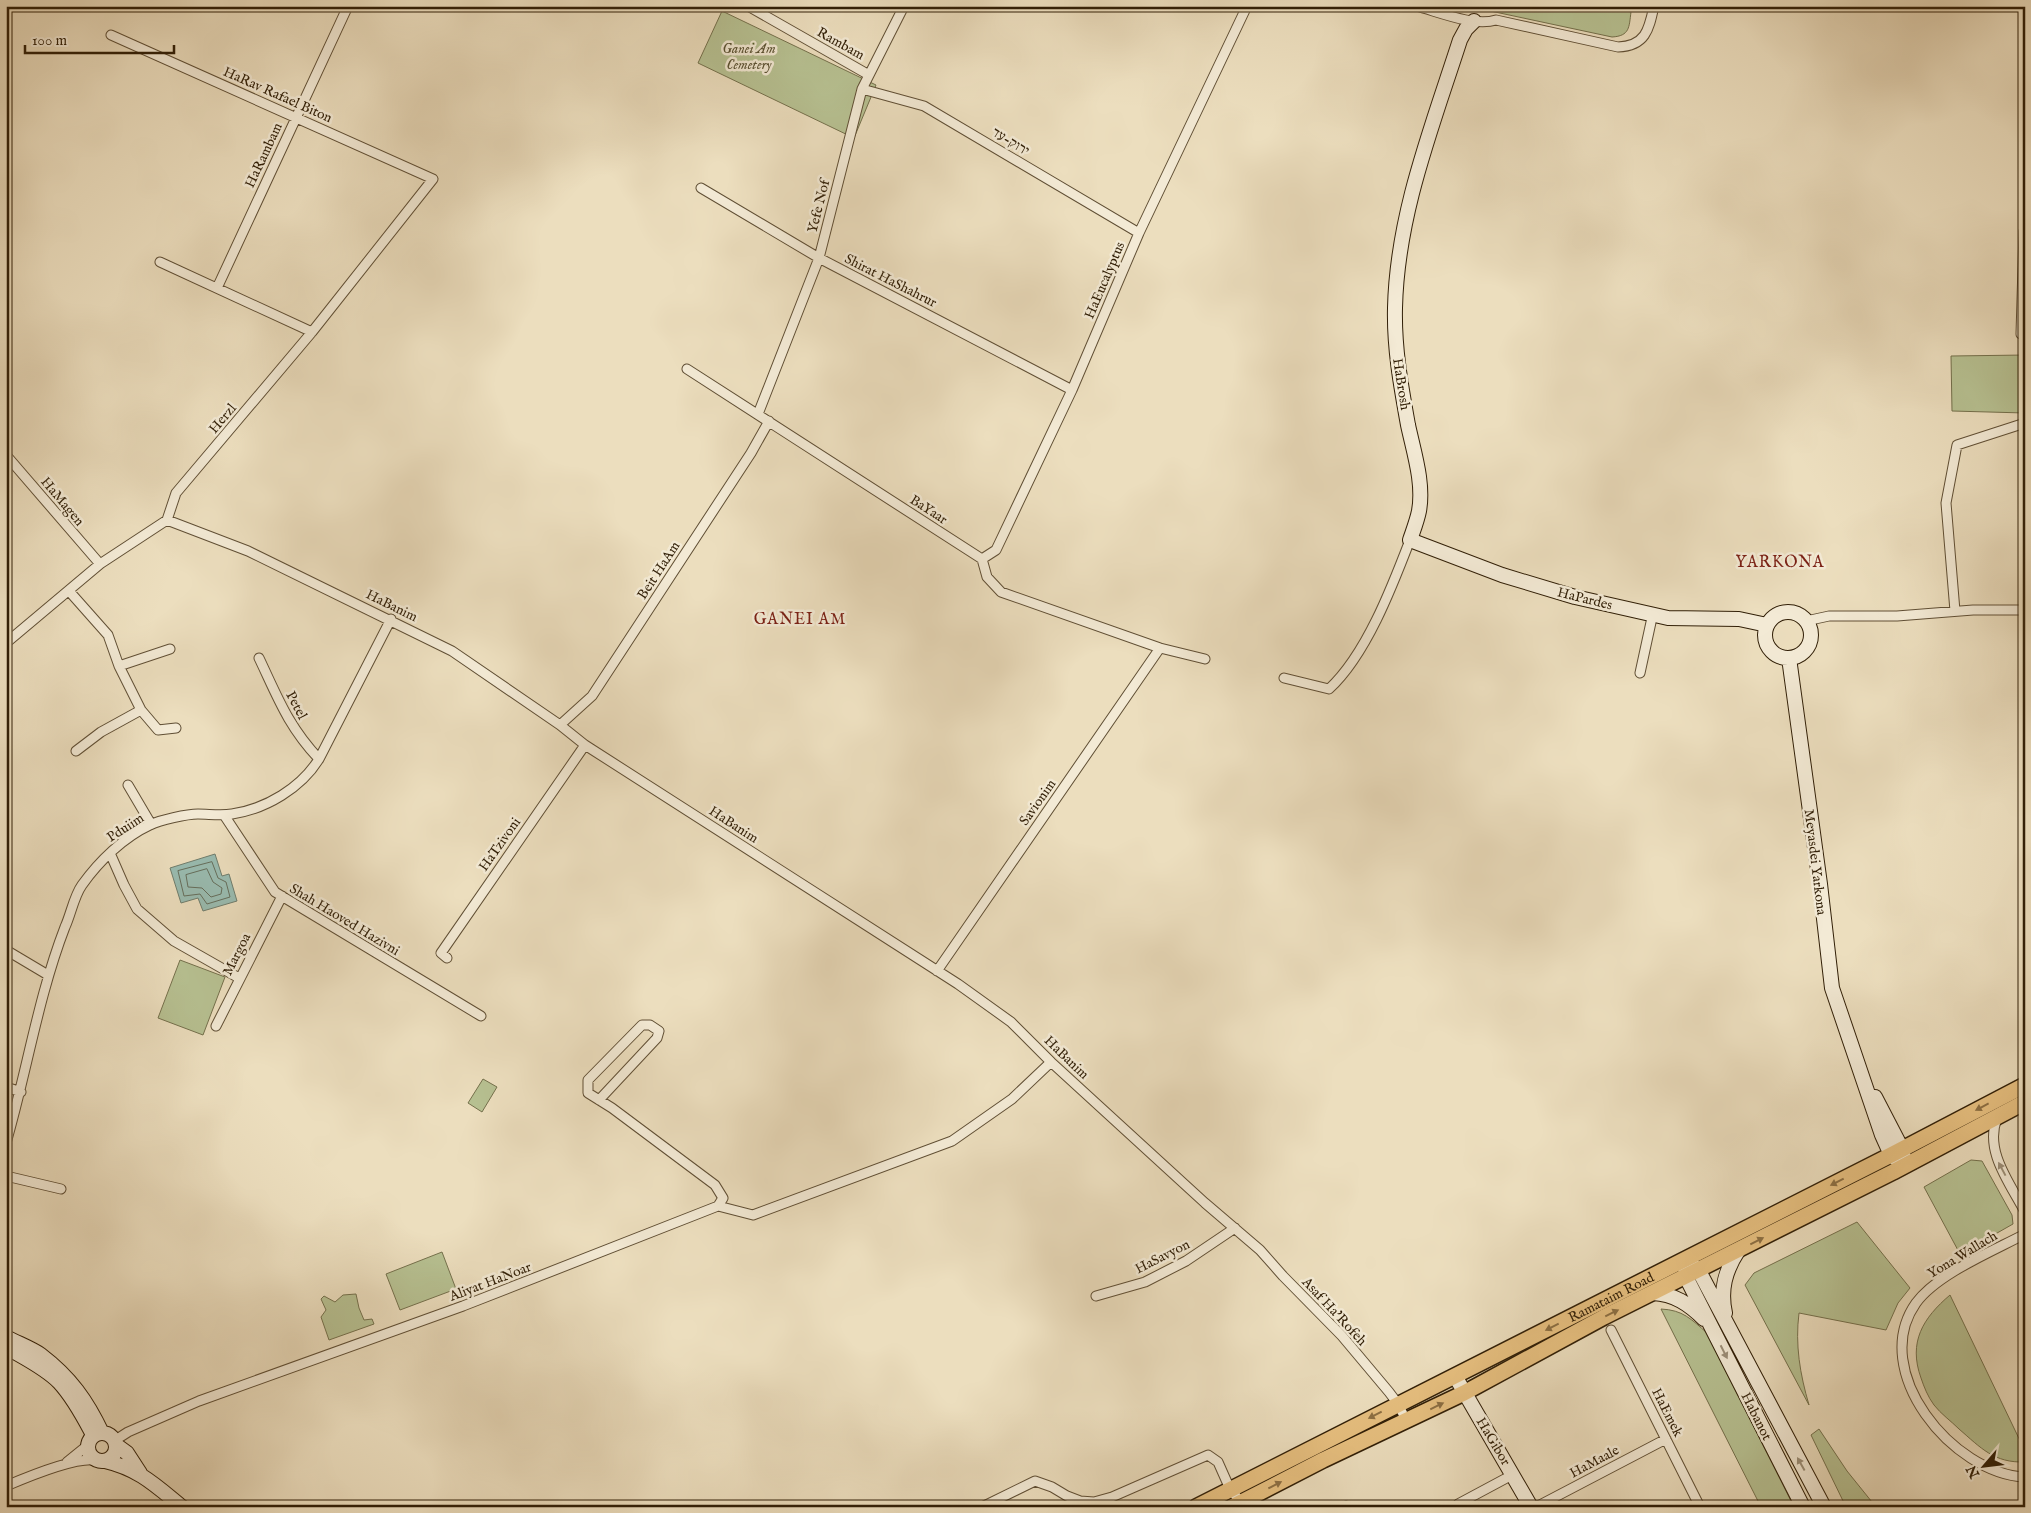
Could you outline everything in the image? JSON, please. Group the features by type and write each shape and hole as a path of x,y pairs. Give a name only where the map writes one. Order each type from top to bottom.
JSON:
{"main road":[{"name":"Ramataim Road","path":"1196,1507 1685,1260 2025,1085"},
{"name":"Ramataim Road","path":"1236,1504 1464,1393 1604,1317 1738,1252 1906,1166 2025,1102"}],"street":[{"name":"HaRambam","path":"217,288 348,6"},
{"name":"Rambam","path":"748,6 869,75"},
{"name":"Yefe Nof","path":"758,414 819,258 862,89 904,6"},
{"name":"HaEucalyptus","path":"982,559 996,550 1072,390 1139,233 1247,6"},
{"path":"1416,6 1474,21 1489,22 1496,20 1618,46 1627,46 1640,40 1645,35 1654,6"},
{"name":"HaBrosh","path":"1284,678 1329,689 1340,679 1362,644 1391,589 1419,512 1420,498 1417,464 1398,369 1395,310 1400,250 1417,175 1454,58 1466,29 1474,21"},
{"name":"HaRav Rafael Biton","path":"112,35 433,179"},
{"name":"ירוק-עד","path":"862,89 924,106 1139,233"},
{"name":"Herzl","path":"167,520 176,493 312,332 433,179"},
{"name":"Shirat HaShahrur","path":"701,188 819,258 1072,390"},
{"path":"2024,231 2021,334 2025,335"},
{"path":"160,262 312,332"},
{"name":"BaYaar","path":"687,369 982,559"},
{"name":"Beit HaAm","path":"560,725 592,696 745,462 769,421"},
{"path":"1955,611 1946,503 1957,445 2025,423"},
{"name":"HaMagen","path":"6,455 100,564"},
{"path":"6,642 100,564 167,520"},
{"name":"HaBanim","path":"167,520 248,550 391,619 452,651 560,725 585,745 937,971 1011,1022 1051,1062 1205,1203 1235,1228"},
{"name":"HaPardes","path":"1410,540 1502,575 1575,596 1654,613 1668,618 1739,619 1768,624"},
{"path":"982,559 987,577 1001,592 1160,648 1205,659"},
{"path":"69,591 108,635 119,666 141,710 158,730 176,728"},
{"path":"1806,621 1829,616 1897,616 1955,611 2025,610"},
{"path":"1790,612 1806,621 1811,638 1803,652 1788,658 1778,656 1768,646 1765,632 1771,619 1782,613 1790,612"},
{"path":"1640,672 1654,613"},
{"name":"Pduiim","path":"6,1143 21,1092 48,975 82,886 110,853 127,838 151,824 195,814 224,815 249,810 277,799 311,772 391,619"},
{"name":"Savionim","path":"937,971 1160,648"},
{"path":"119,666 170,649"},
{"name":"Petel","path":"259,658 284,714 301,740 319,759"},
{"name":"Meyasdei Yarkona","path":"1788,658 1820,884 1832,988 1857,1063 1897,1152 1906,1166"},
{"path":"76,751 101,732 141,710"},
{"name":"HaTzivoni","path":"447,958 441,953 585,745"},
{"path":"128,785 151,824"},
{"name":"Shah Haoved Hazivni","path":"224,815 275,892 481,1016"},
{"path":"110,853 124,885 137,908 174,941 239,978"},
{"name":"Margoa","path":"216,1026 282,896"},
{"path":"6,950 48,975"},
{"path":"599,1100 657,1038 659,1031 650,1025 642,1025 588,1080 588,1093 599,1100 612,1108 715,1184 723,1198 718,1206 753,1215 952,1142 1012,1099 1051,1062"},
{"path":"6,1087 21,1092"},
{"path":"1997,1116 1992,1140 1997,1160 2025,1212"},
{"path":"6,1176 62,1189"},
{"name":"Aliyat HaNoar","path":"62,1465 103,1440 128,1432 199,1401 463,1306 718,1206"},
{"name":"HaSavyon","path":"1096,1296 1145,1282 1186,1261 1235,1228"},
{"name":"Asaf Ha'Rofeh","path":"1235,1228 1260,1250 1342,1336 1398,1404 1406,1420"},
{"name":"Yona Wallach","path":"2025,1234 1945,1278 1931,1288 1916,1304 1907,1322 1902,1342 1904,1366 1911,1390 1920,1407 1931,1421 1969,1457 1998,1472 2025,1477"},
{"name":"Habanot","path":"1728,1328 1722,1293 1728,1270 1738,1252"},
{"name":"Habanot","path":"1685,1260 1692,1274 1728,1328 1824,1507"},
{"name":"Habanot","path":"1692,1274 1710,1325 1803,1507"},
{"name":"Habanot","path":"1653,1293 1664,1294 1680,1300 1696,1310 1710,1325"},
{"name":"HaEmek","path":"1610,1330 1700,1507"},
{"path":"6,1338 39,1354 66,1376 88,1405 103,1440 126,1453 140,1473 182,1507"},
{"path":"6,1348 33,1363 58,1382 114,1454 100,1460 88,1459 62,1465 6,1486"},
{"name":"HaGibor","path":"1455,1376 1514,1474 1531,1507"},
{"name":"HaMaale","path":"1536,1507 1666,1439"},
{"path":"103,1440 90,1456 140,1473"},
{"path":"982,1507 1035,1481 1080,1501 1094,1502 1112,1497 1208,1454 1218,1462 1236,1504"},
{"path":"1459,1507 1458,1504 1514,1474"}],"green space":[{"path":"1467,6 1606,6 1631,12 1628,30 1622,35 1612,37"},
{"name":"Ganei Am Cemetery","path":"722,11 876,85 854,138 698,63"},
{"path":"2025,355 2025,413 1952,411 1951,356"},
{"path":"180,960 225,977 203,1035 158,1018"},
{"path":"483,1079 497,1087 482,1112 468,1103"},
{"path":"1971,1160 1982,1161 2012,1215 2013,1224 1960,1254 1924,1187"},
{"path":"1857,1222 1910,1288 1898,1303 1886,1330 1799,1313 1799,1359 1809,1405 1745,1285 1754,1273"},
{"path":"442,1252 456,1289 400,1310 386,1274"},
{"path":"356,1294 364,1320 372,1319 374,1324 329,1340 321,1317 326,1310 321,1299 324,1296 335,1302 343,1295"},
{"path":"1950,1295 2025,1451 2025,1462 2005,1460 1981,1448 1940,1411 1926,1392 1917,1365 1917,1342 1920,1332 1932,1313"},
{"path":"1661,1309 1681,1313 1707,1333 1794,1507 1761,1507"},
{"path":"1819,1429 1847,1471 1876,1507 1846,1507 1811,1435"}],"water":[{"path":"215,854 222,876 229,874 237,901 203,911 198,898 181,903 170,868"}],"district":[{"name":"YARKONA","path":"1780,561"},
{"name":"GANEI AM","path":"800,618"}]}
